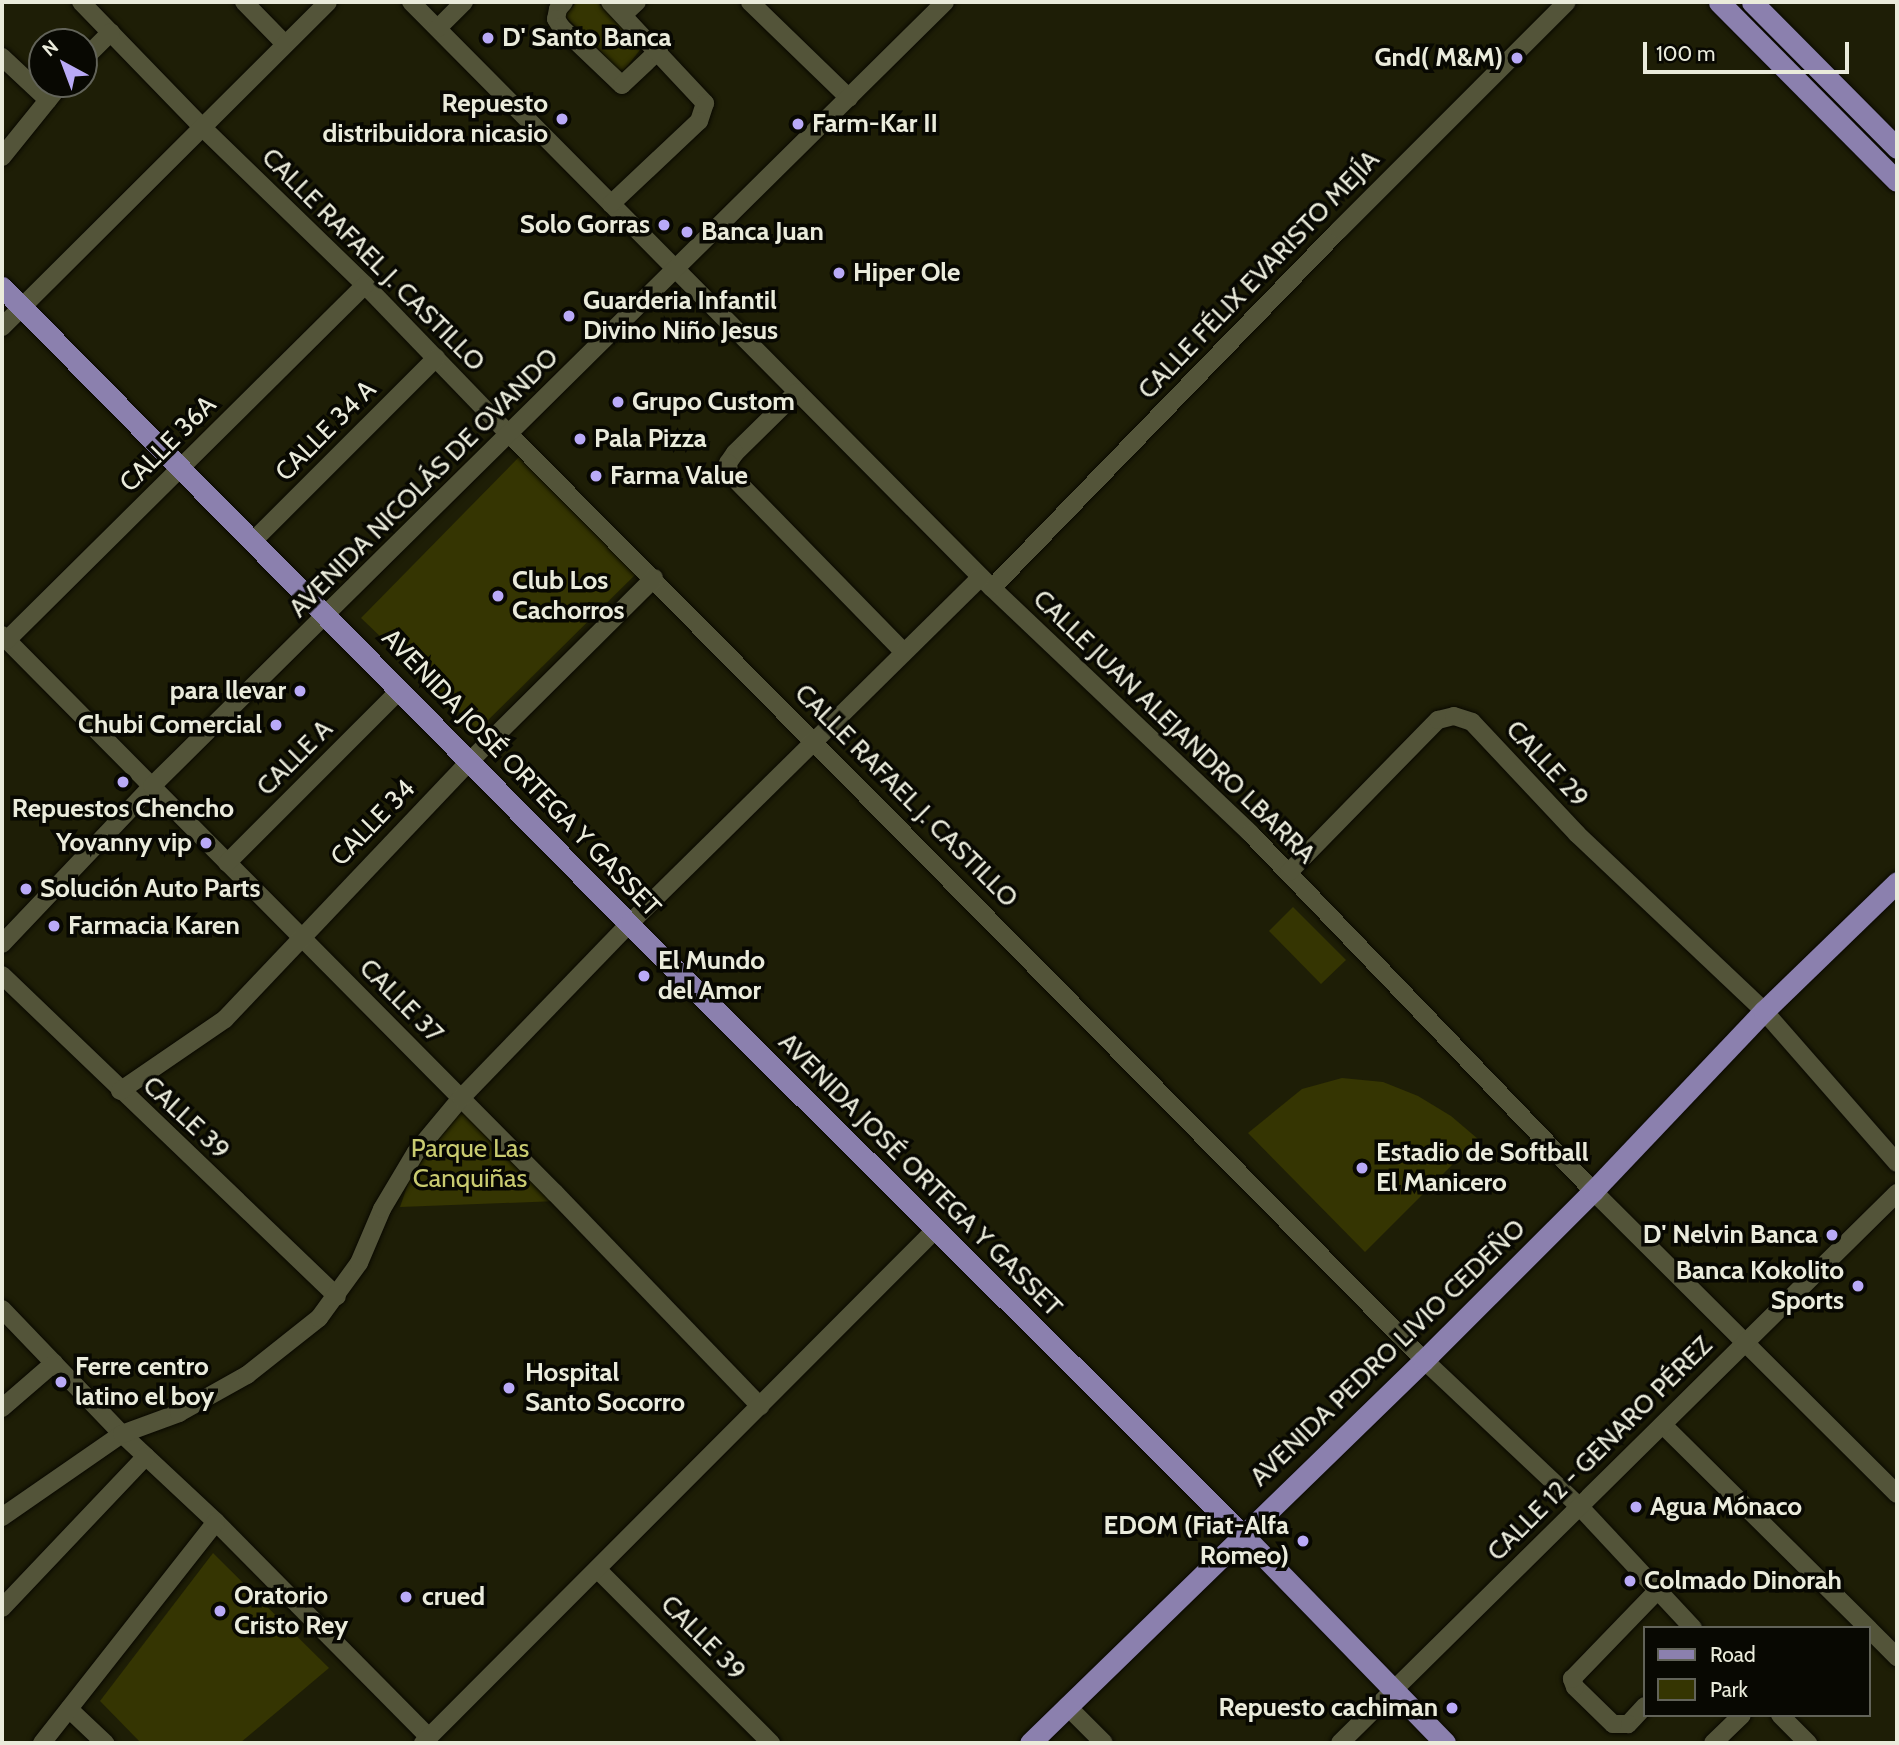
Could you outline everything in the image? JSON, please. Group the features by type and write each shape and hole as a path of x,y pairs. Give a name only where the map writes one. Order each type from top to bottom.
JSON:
{"main road":[{"path":"1752,2 1897,148"},
{"path":"1722,5 1897,181"},
{"name":"AVENIDA JOSÉ ORTEGA Y GASSET","path":"2,287 629,924 1242,1535 1445,1743"},
{"name":"AVENIDA PEDRO LIVIO CEDEÑO","path":"1030,1743 1424,1360 1593,1191 1764,1011 1897,882"}],"street":[{"name":"CALLE RAFAEL J. CASTILLO","path":"81,2 203,128 365,285 1424,1360 1580,1507 1691,1626"},
{"path":"244,2 285,44"},
{"path":"2,327 328,2"},
{"name":"CALLE JUAN ALEJANDRO LBARRA","path":"411,2 986,583 1289,872 1593,1191 1897,1494"},
{"path":"438,28 464,2"},
{"path":"564,2 558,9 556,19 561,27 622,85 659,50"},
{"path":"610,2 659,50 705,103 704,113 699,121 611,204"},
{"path":"624,15 637,2"},
{"path":"750,2 849,99"},
{"name":"AVENIDA NICOLÁS DE OVANDO","path":"2,944 152,786 945,2"},
{"name":"CALLE FÉLIX EVARISTO MEJÍA","path":"2,1517 122,1434 179,1413 247,1375 319,1318 359,1263 382,1209 411,1161 461,1098 629,924 814,740 903,652 986,583 1567,2"},
{"path":"98,45 111,32"},
{"path":"2,57 48,100 2,157"},
{"name":"CALLE 36A","path":"4,637 181,468 365,285"},
{"name":"CALLE 34 A","path":"253,541 436,358"},
{"path":"797,392 735,453 728,463 729,473 903,652"},
{"name":"CALLE 34","path":"120,1091 225,1019 469,762 654,578"},
{"name":"CALLE 37","path":"4,637 461,1098 760,1406"},
{"name":"CALLE A","path":"228,863 400,690"},
{"name":"CALLE 29","path":"1289,872 1438,720 1454,716 1472,722 1577,834 1764,1011 1897,1163"},
{"name":"CALLE 39","path":"2,975 120,1091 337,1296"},
{"name":"CALLE 12 - GENARO PÉREZ","path":"1340,1743 1897,1193"},
{"path":"2,1309 122,1434 216,1522 426,1740 936,1229"},
{"path":"2,1408 54,1363"},
{"path":"1663,1425 1867,1626"},
{"path":"2,1608 146,1456"},
{"path":"42,1743 216,1522"},
{"name":"CALLE 39","path":"598,1570 771,1743"},
{"path":"1644,1707 1628,1724 1613,1724 1575,1687 1572,1679 1657,1591"},
{"path":"1871,1630 1897,1657"},
{"path":"1067,1706 1104,1743"},
{"path":"69,1709 105,1743"},
{"path":"1713,1743 1740,1717"},
{"path":"1782,1717 1808,1743"}],"green space":[{"path":"577,2 597,2 643,46 622,73 564,15"},
{"name":"Club Los Cachorros","path":"519,457 636,574 478,730 361,618"},
{"path":"1293,907 1346,960 1321,984 1269,931"},
{"path":"1342,1078 1383,1082 1418,1096 1451,1116 1478,1139 1365,1252 1248,1133 1302,1089"},
{"name":"Parque Las Canquiñas","path":"466,1104 558,1201 400,1207 411,1175"},
{"name":"Oratorio Cristo Rey","path":"213,1553 329,1668 240,1743 141,1743 100,1701"}],"place":[{"name":"D' Santo Banca","path":"488,38"},
{"name":"Gnd( M&M)","path":"1517,58"},
{"name":"Repuesto distribuidora nicasio","path":"562,119"},
{"name":"Farm-Kar II","path":"798,124"},
{"name":"Solo Gorras","path":"664,225"},
{"name":"Banca Juan","path":"687,232"},
{"name":"Hiper Ole","path":"839,273"},
{"name":"Guarderia Infantil Divino Niño Jesus","path":"569,316"},
{"name":"Grupo Custom","path":"618,402"},
{"name":"Pala Pizza","path":"580,439"},
{"name":"Farma Value","path":"596,476"},
{"name":"Club Los Cachorros","path":"498,596"},
{"name":"para llevar","path":"300,691"},
{"name":"Chubi Comercial","path":"276,725"},
{"name":"Repuestos Chencho","path":"123,782"},
{"name":"Yovanny vip","path":"206,843"},
{"name":"Solución Auto Parts","path":"26,889"},
{"name":"Farmacia Karen","path":"54,926"},
{"name":"El Mundo del Amor","path":"644,976"},
{"name":"Estadio de Softball El Manicero","path":"1362,1168"},
{"name":"D' Nelvin Banca","path":"1832,1235"},
{"name":"Banca Kokolito Sports","path":"1858,1286"},
{"name":"Ferre centro latino el boy","path":"61,1382"},
{"name":"Hospital Santo Socorro","path":"509,1388"},
{"name":"Agua Mónaco","path":"1636,1507"},
{"name":"EDOM (Fiat-Alfa Romeo)","path":"1303,1541"},
{"name":"Colmado Dinorah","path":"1630,1581"},
{"name":"crued","path":"406,1597"},
{"name":"Oratorio Cristo Rey","path":"220,1611"},
{"name":"Repuesto cachiman","path":"1452,1708"}]}
